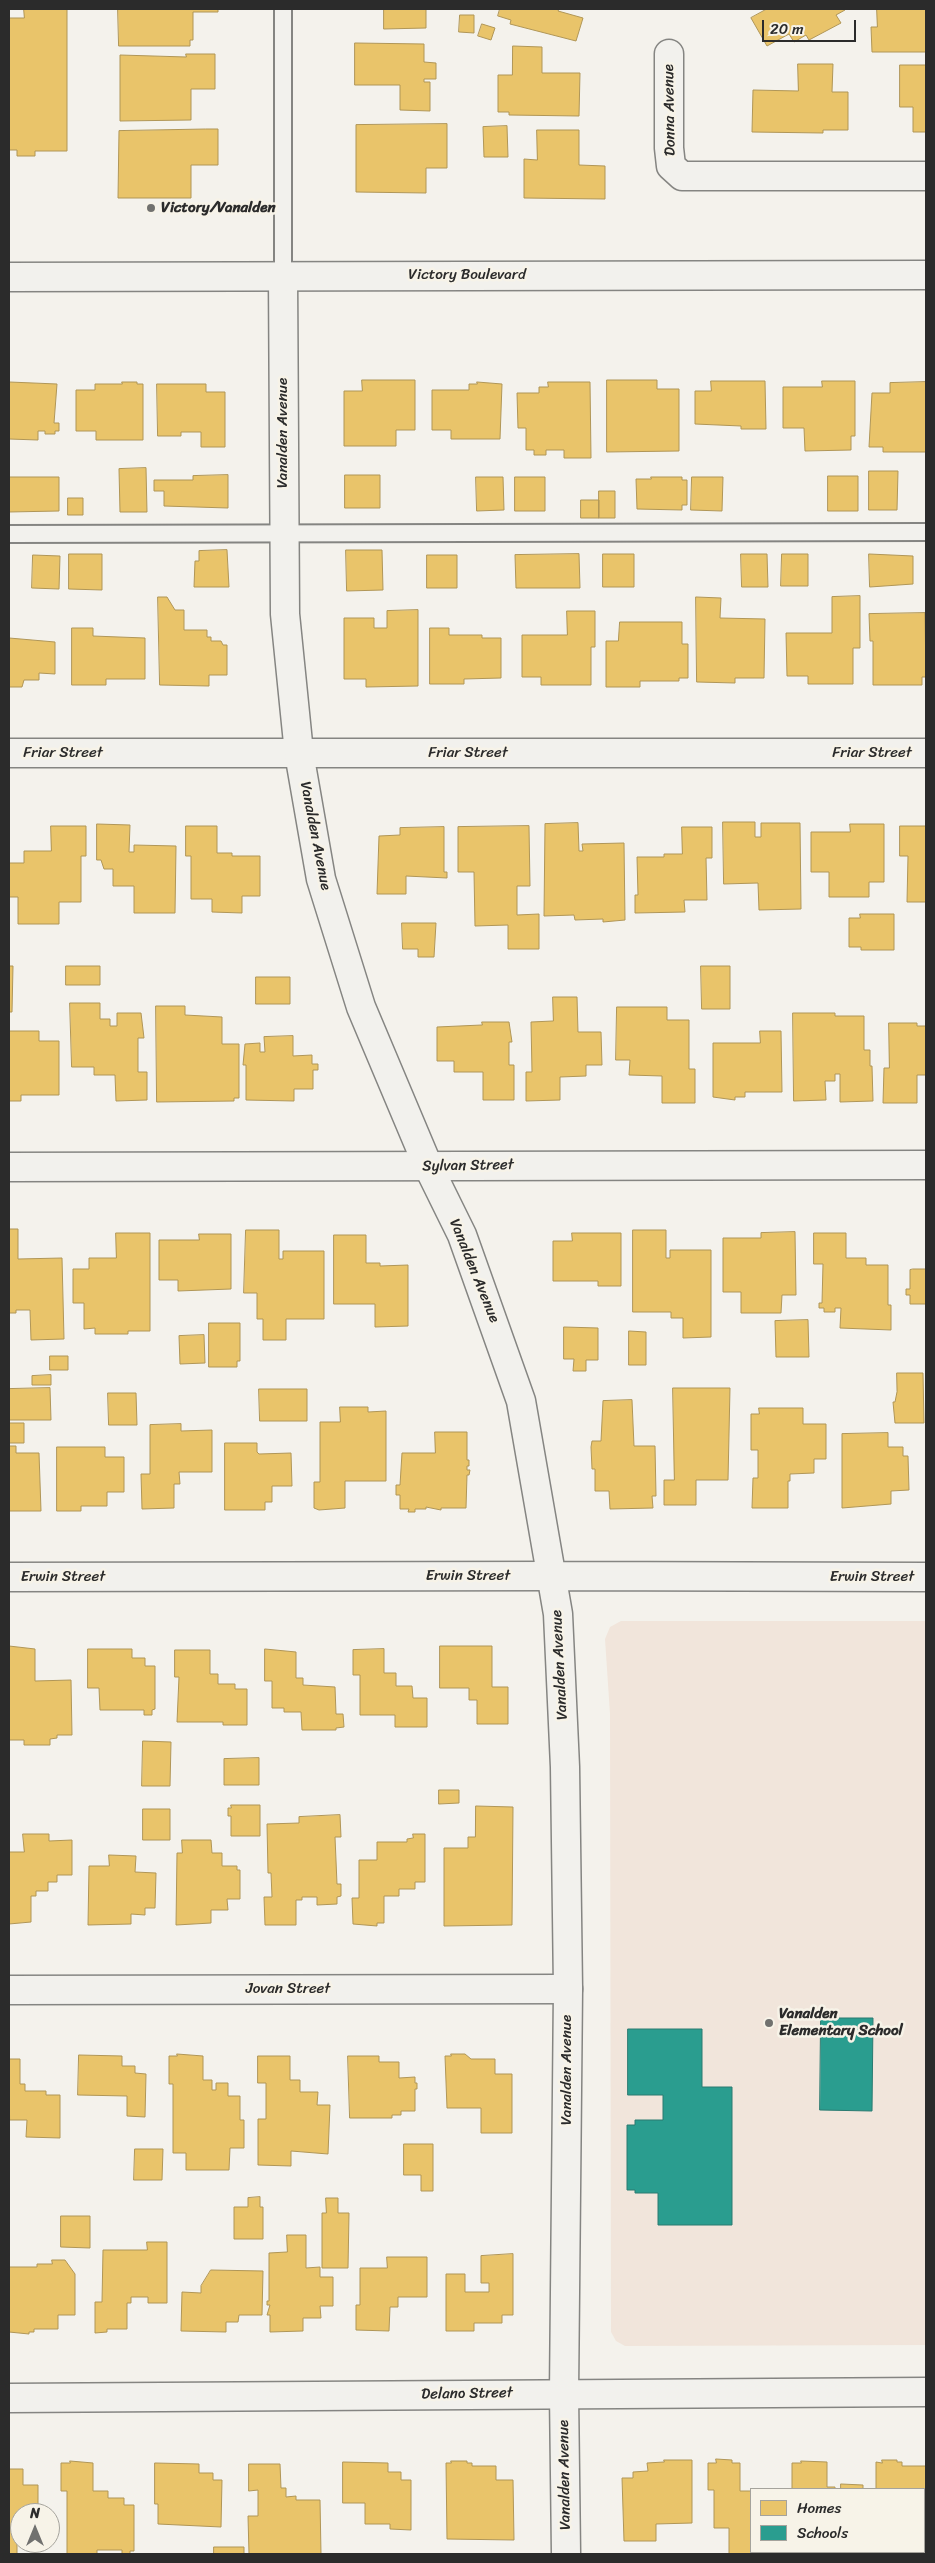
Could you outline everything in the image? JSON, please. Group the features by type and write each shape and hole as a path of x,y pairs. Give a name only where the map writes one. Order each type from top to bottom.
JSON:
{"street":[{"name":"Donna Avenue","path":"669,54 669,148 671,166 682,176 926,176"},
{"name":"Victory Boulevard","path":"9,277 926,274"},
{"name":"Vanalden Avenue","path":"283,275 285,614 300,753 321,879 361,1007 428,1166 462,1235 521,1401 553,1576 559,1635 565,1767 568,1989 564,2393 566,2554"},
{"name":"Friar Street","path":"9,753 926,753"},
{"name":"Sylvan Street","path":"9,1167 926,1165"},
{"name":"Erwin Street","path":"9,1577 926,1577"},
{"name":"Jovan Street","path":"9,1990 568,1989"},
{"name":"Delano Street","path":"9,2398 926,2392"}],"lane":[{"name":"Vanalden Avenue","path":"283,9 283,275"},
{"path":"9,534 926,532"}],"shaded area":[{"name":"Vanalden Elementary School","path":"621,1621 926,1621 926,2345 625,2346 616,2341 611,2332 610,1714 605,1639 610,1627"}],"building: Homes":[{"path":"24,9 67,9 67,151 35,151 35,156 17,156 17,150 9,150 9,18 24,18"},
{"path":"118,9 218,9 218,12 193,12 193,40 190,40 190,46 119,46"},
{"path":"384,9 426,9 426,28 384,29"},
{"path":"500,9 559,9 558,11 583,18 576,41 510,24 511,20 498,16"},
{"path":"767,9 845,10 836,15 841,23 809,40 806,35 794,42 789,34 767,46 751,18"},
{"path":"877,9 926,9 926,52 872,52 871,27 877,27"},
{"path":"460,15 474,15 474,33 459,32"},
{"path":"482,24 495,28 491,40 478,36"},
{"path":"355,43 424,44 424,62 436,63 436,79 424,79 424,82 430,82 430,111 400,110 400,85 355,85"},
{"path":"513,46 542,47 542,73 580,73 579,116 509,115 509,112 498,112 498,75 512,75"},
{"path":"186,54 215,54 215,89 191,89 191,120 120,121 120,55 186,57"},
{"path":"798,64 833,64 832,92 848,92 848,130 823,130 823,133 752,132 753,90 798,91"},
{"path":"900,65 926,65 926,132 913,132 913,107 900,107"},
{"path":"447,124 447,168 426,168 426,193 356,192 356,125"},
{"path":"507,126 508,157 484,157 483,127"},
{"path":"218,129 218,165 191,165 191,198 118,198 119,131"},
{"path":"537,130 579,130 579,165 605,166 605,199 524,198 524,159 537,160"},
{"path":"362,380 415,380 415,430 396,430 396,446 344,446 344,391 362,391"},
{"path":"607,380 657,380 657,389 679,389 679,451 607,452"},
{"path":"711,381 765,381 766,429 741,429 741,426 695,424 695,391 711,391"},
{"path":"822,381 855,381 855,436 851,436 851,450 805,451 804,428 783,428 783,387 822,387"},
{"path":"9,382 57,384 54,423 59,423 59,431 55,431 55,434 45,434 45,431 38,431 38,440 9,439"},
{"path":"122,382 143,384 143,440 96,440 96,431 76,431 76,390 95,390 95,384 122,384"},
{"path":"477,382 502,384 500,439 451,439 451,430 432,430 432,390 469,390 469,384 477,384"},
{"path":"548,382 590,382 591,458 564,458 564,450 546,450 546,455 534,455 534,450 526,450 526,428 518,428 517,393 539,393 539,387 548,387"},
{"path":"926,382 926,452 883,452 883,447 869,447 872,393 890,393 890,383"},
{"path":"157,384 206,384 206,392 225,392 225,447 201,447 201,432 181,432 181,436 158,436"},
{"path":"146,468 147,512 120,512 119,469"},
{"path":"869,471 898,471 897,510 869,510"},
{"path":"228,475 228,508 164,506 164,491 154,491 154,480 193,480 193,476"},
{"path":"345,475 380,475 380,508 345,508"},
{"path":"828,476 858,476 858,511 828,511"},
{"path":"9,477 59,477 59,511 9,512"},
{"path":"476,477 503,477 504,510 477,511"},
{"path":"515,477 545,477 545,511 515,511"},
{"path":"651,477 682,477 682,480 687,480 687,505 682,505 682,510 637,509 636,479 651,479"},
{"path":"692,477 723,477 722,511 691,510"},
{"path":"599,491 615,491 615,518 599,518"},
{"path":"68,498 83,498 83,515 68,515"},
{"path":"581,500 599,500 599,518 581,518"},
{"path":"227,550 229,587 194,587 195,561 199,561 199,551"},
{"path":"346,550 382,550 383,590 347,591"},
{"path":"69,554 102,554 102,590 69,589"},
{"path":"579,554 580,588 516,588 515,555"},
{"path":"603,554 634,554 634,587 603,587"},
{"path":"741,554 767,554 768,587 742,587"},
{"path":"782,554 808,554 808,586 781,586"},
{"path":"869,554 913,556 913,584 870,587"},
{"path":"33,555 60,556 59,589 32,588"},
{"path":"427,555 457,555 457,588 427,588"},
{"path":"860,596 860,648 853,648 853,684 808,684 808,676 787,676 786,633 832,633 832,597"},
{"path":"158,597 167,597 175,610 184,610 184,630 207,630 207,637 211,637 211,641 221,641 223,645 227,645 227,675 209,675 209,686 160,685"},
{"path":"696,597 721,598 720,618 765,619 764,678 735,678 735,683 697,682"},
{"path":"418,610 418,686 366,687 366,679 344,679 344,618 374,618 374,628 387,628 387,611"},
{"path":"567,611 595,611 595,647 591,647 591,685 541,685 541,677 522,677 522,635 567,635"},
{"path":"925,613 926,677 922,677 922,685 873,685 873,641 870,641 869,614"},
{"path":"620,622 682,622 682,644 688,644 688,678 679,678 679,681 640,681 640,687 606,687 606,641 618,641"},
{"path":"72,628 93,628 93,636 145,638 145,679 106,679 106,685 72,685"},
{"path":"430,628 449,628 449,635 482,635 482,638 501,638 501,678 464,679 464,684 430,684"},
{"path":"9,638 55,642 55,674 39,673 39,680 24,680 22,687 9,687"},
{"path":"723,822 755,822 755,837 761,837 761,823 800,823 801,909 759,910 758,883 724,884"},
{"path":"578,823 579,851 583,851 582,844 624,843 625,920 603,922 603,919 575,920 574,915 544,916 545,824"},
{"path":"97,824 130,825 129,852 134,852 134,845 176,846 175,913 134,913 134,886 113,886 113,869 104,869 101,860 97,860"},
{"path":"850,824 884,824 884,882 869,882 869,897 829,897 829,872 811,872 811,832 850,832"},
{"path":"51,826 86,826 86,856 81,856 81,902 59,902 59,924 18,924 18,897 9,897 9,863 24,863 24,851 51,851"},
{"path":"186,826 217,826 217,853 232,853 232,856 260,856 260,896 242,896 242,913 212,912 212,899 191,899 191,856 186,856"},
{"path":"529,826 530,886 517,886 517,915 539,914 539,949 508,949 508,925 475,926 474,872 458,872 458,827"},
{"path":"900,826 926,826 926,902 907,902 908,856 900,856"},
{"path":"444,827 444,872 447,872 447,878 406,876 406,894 377,894 379,836 400,835 400,828"},
{"path":"682,827 712,827 712,858 706,858 707,900 684,900 685,912 635,913 635,895 638,895 637,857 664,857 664,854 682,854"},
{"path":"860,914 894,914 894,950 861,950 861,947 849,947 849,918 860,918"},
{"path":"402,923 436,923 434,957 418,957 418,949 403,949"},
{"path":"9,966 13,966 12,1012 9,1012"},
{"path":"66,966 100,966 100,985 66,985"},
{"path":"701,966 730,966 730,1009 702,1009"},
{"path":"256,977 290,977 290,1004 256,1004"},
{"path":"553,997 577,997 578,1032 601,1032 602,1065 586,1065 586,1076 560,1077 560,1100 526,1101 526,1072 532,1072 531,1022 553,1021"},
{"path":"70,1003 100,1003 100,1019 110,1019 110,1026 117,1026 117,1013 141,1013 144,1038 138,1038 138,1072 147,1072 147,1100 116,1101 115,1075 94,1075 94,1067 72,1067"},
{"path":"156,1006 185,1006 185,1015 222,1017 222,1044 239,1044 239,1098 234,1098 234,1101 157,1102"},
{"path":"617,1007 667,1007 667,1020 689,1020 689,1069 695,1069 695,1103 662,1103 662,1076 629,1075 630,1060 616,1060"},
{"path":"793,1013 835,1013 835,1016 864,1016 864,1050 870,1050 873,1101 840,1102 840,1074 835,1074 835,1081 825,1081 826,1100 794,1101"},
{"path":"482,1022 509,1022 512,1042 509,1042 509,1065 514,1065 514,1100 483,1100 483,1072 454,1072 454,1061 437,1061 437,1027 482,1025"},
{"path":"889,1023 917,1023 917,1026 926,1026 926,1075 917,1075 917,1103 883,1103 884,1068 889,1068"},
{"path":"9,1031 39,1031 39,1041 59,1041 59,1095 21,1095 21,1101 9,1101"},
{"path":"760,1031 781,1031 782,1092 745,1092 745,1097 735,1097 735,1100 713,1097 713,1043 760,1043"},
{"path":"293,1036 293,1056 312,1055 312,1064 318,1064 318,1070 313,1070 313,1089 294,1089 294,1101 246,1100 246,1065 243,1065 245,1044 260,1043 260,1052 265,1052 264,1037"},
{"path":"9,1229 18,1229 18,1259 62,1258 64,1339 31,1340 30,1310 16,1310 16,1313 9,1313"},
{"path":"246,1230 279,1230 279,1259 283,1259 283,1251 324,1251 324,1319 286,1319 286,1340 263,1340 263,1319 257,1319 257,1293 244,1293"},
{"path":"633,1230 666,1230 666,1258 670,1258 670,1250 711,1250 711,1337 683,1338 683,1318 671,1318 671,1312 633,1312"},
{"path":"795,1232 796,1295 782,1295 781,1313 741,1313 741,1292 723,1292 723,1238 761,1238 761,1233"},
{"path":"116,1233 150,1233 150,1331 128,1331 128,1334 95,1334 95,1328 84,1329 84,1303 73,1303 73,1269 89,1269 89,1258 116,1258"},
{"path":"572,1233 621,1233 621,1286 598,1286 598,1281 553,1281 553,1241 572,1241"},
{"path":"814,1233 846,1233 846,1258 866,1258 866,1265 888,1265 888,1305 891,1305 891,1330 840,1328 841,1308 835,1308 835,1312 824,1312 824,1308 819,1308 819,1303 822,1303 823,1264 814,1264"},
{"path":"199,1234 231,1234 231,1289 178,1291 178,1280 159,1280 159,1240 199,1240"},
{"path":"334,1235 366,1235 366,1263 380,1263 380,1266 408,1265 408,1326 375,1327 375,1304 334,1304"},
{"path":"926,1269 926,1304 910,1304 910,1295 906,1295 906,1289 910,1289 910,1270"},
{"path":"808,1320 809,1357 776,1357 775,1321"},
{"path":"209,1323 240,1323 240,1361 237,1361 237,1367 209,1367"},
{"path":"564,1327 598,1328 598,1360 586,1360 586,1371 573,1371 574,1359 564,1359"},
{"path":"629,1331 646,1332 646,1365 629,1365"},
{"path":"204,1335 205,1363 180,1364 179,1336"},
{"path":"50,1356 68,1356 68,1370 50,1370"},
{"path":"897,1373 923,1373 924,1423 895,1423 893,1402 895,1402 897,1392"},
{"path":"51,1375 51,1385 32,1385 32,1376"},
{"path":"50,1388 51,1420 9,1420 9,1389"},
{"path":"673,1388 730,1388 728,1480 696,1480 696,1505 664,1505 664,1480 674,1480"},
{"path":"259,1389 307,1389 307,1421 260,1421"},
{"path":"108,1393 136,1393 137,1425 109,1425"},
{"path":"632,1400 634,1446 655,1446 656,1496 652,1496 653,1508 610,1509 609,1491 595,1491 595,1469 592,1469 592,1441 601,1441 603,1401"},
{"path":"340,1407 368,1407 368,1412 386,1411 386,1481 345,1481 345,1508 319,1510 314,1508 314,1482 320,1482 320,1422 340,1422"},
{"path":"759,1408 803,1408 803,1424 826,1424 826,1459 814,1459 814,1473 790,1474 790,1481 788,1481 788,1508 752,1508 753,1478 758,1478 758,1450 751,1450 751,1414 759,1414"},
{"path":"9,1423 24,1423 24,1443 9,1443"},
{"path":"181,1424 181,1431 212,1430 212,1472 179,1472 180,1484 174,1484 174,1508 142,1509 141,1474 150,1474 150,1425"},
{"path":"435,1432 467,1432 467,1460 469,1460 469,1466 467,1466 467,1470 470,1470 469,1475 467,1475 466,1508 441,1508 441,1510 426,1507 426,1509 415,1509 415,1512 408,1512 409,1509 400,1509 400,1495 396,1495 396,1485 400,1485 402,1453 435,1453"},
{"path":"888,1433 888,1447 903,1447 903,1456 908,1456 909,1490 891,1491 891,1504 842,1508 842,1434"},
{"path":"225,1443 257,1443 257,1452 259,1454 291,1453 292,1486 272,1486 272,1502 265,1502 265,1510 225,1510"},
{"path":"9,1446 16,1446 16,1453 39,1453 41,1511 9,1511"},
{"path":"57,1447 105,1447 105,1457 124,1457 124,1492 107,1492 107,1506 81,1506 81,1511 57,1511"},
{"path":"9,1646 35,1649 35,1681 71,1680 72,1735 57,1735 57,1738 50,1739 50,1745 24,1745 24,1740 9,1740"},
{"path":"440,1646 492,1646 492,1687 508,1687 508,1724 477,1724 477,1700 469,1700 469,1688 440,1688"},
{"path":"88,1649 132,1649 132,1658 145,1658 145,1666 155,1666 155,1709 152,1710 152,1715 144,1715 144,1710 100,1710 99,1688 88,1688"},
{"path":"265,1649 296,1652 296,1678 303,1678 303,1685 335,1687 336,1714 343,1714 344,1727 336,1728 336,1730 302,1730 301,1712 284,1712 284,1708 272,1708 272,1681 265,1681"},
{"path":"384,1649 384,1673 396,1673 396,1686 412,1686 413,1698 427,1698 427,1727 395,1727 395,1715 360,1715 360,1675 353,1675 353,1650"},
{"path":"175,1650 210,1650 210,1674 218,1674 218,1684 235,1684 235,1689 247,1689 247,1725 223,1725 223,1722 177,1722 179,1677 175,1677"},
{"path":"143,1741 171,1742 170,1786 142,1786"},
{"path":"259,1758 259,1785 224,1785 224,1759"},
{"path":"439,1790 459,1790 459,1803 439,1804"},
{"path":"231,1805 260,1805 260,1836 231,1836 231,1816 228,1816 228,1808 231,1808"},
{"path":"476,1806 513,1807 512,1925 444,1926 444,1848 468,1848 468,1837 475,1837"},
{"path":"143,1809 170,1809 170,1840 143,1840"},
{"path":"340,1815 341,1837 335,1837 337,1884 341,1884 341,1896 337,1897 337,1904 317,1905 317,1897 302,1897 302,1900 296,1900 296,1925 265,1925 264,1897 272,1897 271,1873 268,1873 267,1824 299,1823 299,1817"},
{"path":"23,1834 49,1834 49,1841 72,1840 72,1875 57,1875 57,1882 48,1882 48,1891 36,1891 36,1896 31,1896 31,1922 9,1924 9,1852 24,1852"},
{"path":"413,1834 425,1834 425,1882 415,1882 415,1889 399,1889 399,1896 384,1896 384,1923 377,1923 377,1926 353,1924 352,1898 359,1898 359,1860 377,1860 377,1842 407,1842 407,1839 413,1838"},
{"path":"182,1840 211,1840 212,1853 222,1853 222,1866 237,1866 237,1870 240,1870 240,1899 227,1899 228,1910 211,1910 211,1923 176,1925 177,1853 182,1853"},
{"path":"109,1855 136,1856 135,1872 156,1873 155,1908 145,1908 145,1915 131,1914 131,1924 88,1925 89,1866 109,1866"},
{"path":"177,2054 203,2056 203,2080 212,2080 212,2090 216,2090 216,2083 228,2083 228,2096 240,2096 240,2120 244,2120 244,2148 230,2148 229,2170 186,2170 186,2153 173,2153 173,2084 169,2084 169,2056 177,2056"},
{"path":"451,2054 465,2054 471,2059 495,2059 495,2074 512,2074 512,2133 481,2133 481,2108 447,2108 445,2056 451,2056"},
{"path":"79,2055 122,2056 122,2066 135,2066 135,2073 146,2074 145,2117 127,2116 127,2096 78,2095"},
{"path":"258,2056 290,2056 290,2080 300,2080 300,2092 318,2092 317,2105 330,2105 328,2154 291,2151 291,2166 258,2165 258,2119 266,2119 266,2083 258,2083"},
{"path":"348,2056 379,2056 379,2062 399,2062 399,2078 415,2077 415,2083 417,2083 417,2089 415,2089 415,2111 401,2111 401,2115 392,2115 392,2118 350,2118"},
{"path":"9,2059 20,2059 20,2084 25,2084 25,2091 46,2091 46,2095 60,2095 60,2138 26,2137 27,2120 10,2120"},
{"path":"404,2144 433,2144 433,2191 421,2191 421,2175 404,2175"},
{"path":"135,2149 163,2149 162,2180 134,2180"},
{"path":"260,2197 260,2207 263,2207 263,2239 234,2239 234,2207 248,2207 248,2198"},
{"path":"326,2198 338,2198 338,2213 349,2213 348,2268 322,2268 322,2213 326,2213"},
{"path":"61,2216 90,2216 90,2248 61,2247"},
{"path":"287,2235 306,2235 306,2268 320,2267 320,2277 333,2277 333,2306 320,2306 321,2318 303,2318 303,2331 270,2332 270,2315 267,2315 270,2305 267,2305 267,2301 269,2301 269,2253 287,2252"},
{"path":"147,2242 167,2242 167,2303 148,2303 148,2297 131,2297 131,2303 127,2303 127,2329 107,2329 107,2332 95,2333 95,2302 102,2302 103,2250 147,2250"},
{"path":"513,2254 513,2315 502,2315 502,2323 474,2323 474,2331 446,2331 446,2274 465,2274 465,2292 489,2292 489,2283 481,2283 481,2256"},
{"path":"387,2257 427,2257 427,2297 398,2297 398,2307 390,2307 389,2331 356,2330 356,2305 360,2305 360,2268 387,2268"},
{"path":"52,2260 65,2260 75,2274 75,2315 58,2315 58,2329 34,2329 34,2332 29,2332 29,2334 9,2332 9,2267 37,2267 37,2264 52,2264"},
{"path":"211,2270 263,2271 262,2315 239,2315 238,2322 226,2322 226,2332 181,2331 182,2292 201,2293 201,2286"},
{"path":"716,2459 732,2460 732,2463 740,2463 740,2491 750,2491 750,2553 765,2554 729,2554 729,2528 714,2528 714,2490 708,2490 708,2463 716,2463"},
{"path":"664,2460 692,2460 692,2523 656,2524 656,2541 624,2541 622,2478 633,2478 633,2472 648,2471 647,2463 664,2462"},
{"path":"882,2460 897,2460 897,2462 902,2462 902,2466 926,2466 925,2520 925,2488 876,2488 876,2462 882,2463"},
{"path":"70,2461 93,2463 93,2491 108,2491 108,2498 124,2498 124,2505 134,2505 134,2551 130,2551 130,2554 122,2554 122,2550 97,2550 97,2554 67,2554 67,2491 61,2491 61,2463 70,2463"},
{"path":"451,2461 467,2461 467,2463 472,2463 472,2466 496,2466 496,2480 513,2480 514,2540 447,2539 446,2463 451,2463"},
{"path":"801,2461 827,2462 827,2487 835,2488 792,2488 792,2463 801,2463"},
{"path":"343,2462 388,2463 388,2472 401,2472 401,2480 411,2480 411,2530 390,2529 390,2524 365,2524 365,2503 343,2503"},
{"path":"155,2463 199,2464 199,2473 213,2473 213,2480 222,2480 221,2527 158,2524 158,2504 155,2504"},
{"path":"249,2464 280,2464 281,2488 286,2488 286,2497 296,2496 296,2500 320,2500 321,2554 249,2554 248,2516 258,2516 258,2490 249,2491"},
{"path":"9,2469 23,2469 23,2485 38,2485 38,2503 10,2503 10,2553 17,2554 9,2554"},
{"path":"841,2484 863,2485 863,2488 841,2488"},
{"path":"214,2547 244,2547 244,2554 214,2554"},
{"path":"792,2553 839,2553 839,2554"}],"building: Schools":[{"path":"821,2018 873,2018 872,2111 820,2110"},
{"path":"628,2029 702,2029 702,2087 732,2087 732,2225 658,2225 658,2193 635,2193 635,2190 627,2190 627,2125 635,2125 635,2120 663,2120 663,2095 628,2095"}],"place":[{"name":"Victory/Vanalden","path":"151,208"},
{"name":"Vanalden Elementary School","path":"769,2023"}]}
